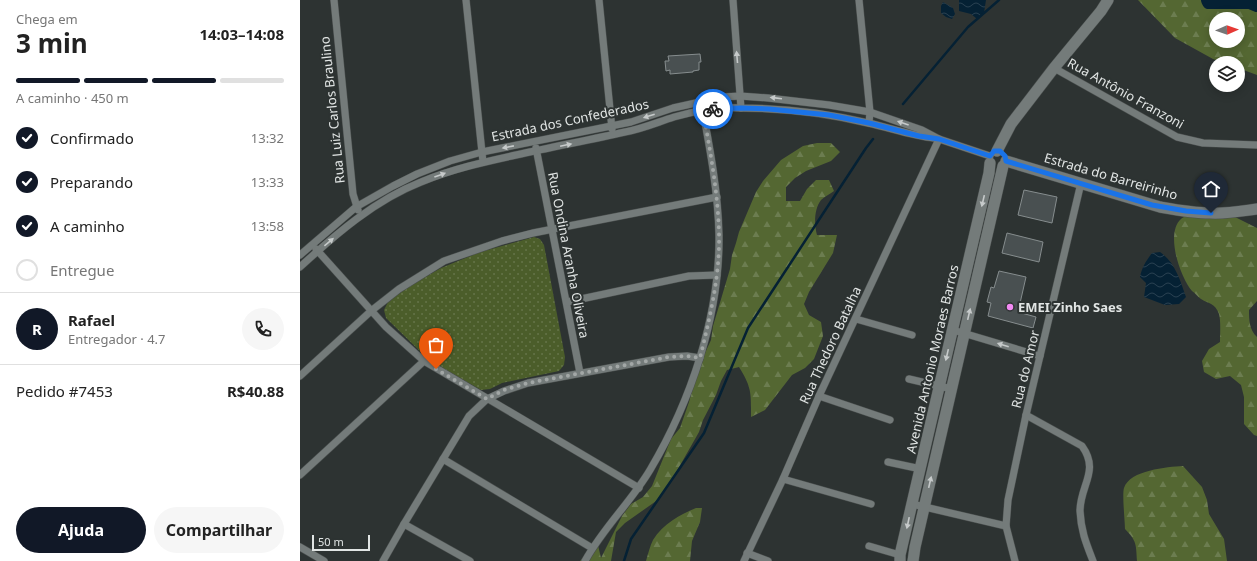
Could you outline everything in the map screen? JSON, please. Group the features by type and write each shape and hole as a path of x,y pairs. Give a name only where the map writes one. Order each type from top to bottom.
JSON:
{"street":[{"name":"Rua Luiz Carlos Braulino","path":"334,0 353,194 356,207 362,215"},
{"path":"466,0 483,162"},
{"path":"599,0 614,135"},
{"path":"733,0 741,108"},
{"path":"859,0 870,112 869,123"},
{"name":"Avenida Antonio Moraes Barros","path":"900,558 992,157 1011,124 1054,68 1102,11 1108,0"},
{"name":"Rua Antônio Franzoni","path":"1054,68 1177,137 1203,143 1257,145"},
{"name":"Estrada dos Confederados","path":"300,255 356,207 417,174 450,161 482,152 631,122 701,100 723,96 740,96 829,104 870,112 922,130 939,139 992,157"},
{"path":"585,561 592,548 638,488 664,446 679,414 700,358 711,314 717,275 719,236 717,197 701,100"},
{"name":"Estrada dos Confederados","path":"300,267 362,215 396,194 420,182 453,170 483,162 614,135 703,110 741,108 769,109 829,115 869,123 919,136 939,139"},
{"name":"Rua Thedoro Batalha","path":"744,561 939,139"},
{"name":"Rua Ondina Aranha Oliveira","path":"534,141 580,373"},
{"path":"992,157 1004,154 1004,164"},
{"name":"Estrada do Barreirinho","path":"992,157 992,166 997,168 1004,164 1081,183 1144,202 1186,211 1211,213 1257,209"},
{"name":"Avenida Antonio Moraes Barros","path":"914,561 915,547 924,506 1004,164"},
{"name":"Rua do Amor","path":"1015,561 1006,526 1008,500 1026,415 1081,183"},
{"path":"300,376 371,311 399,288 444,261 502,241 552,229 717,197"},
{"path":"311,244 386,327 424,361 638,488"},
{"path":"567,302 689,276 717,275"},
{"path":"856,319 912,335"},
{"path":"953,330 1040,356"},
{"path":"383,561 469,416 487,399 516,386 580,373 669,357 687,356 700,358"},
{"path":"300,475 424,361"},
{"path":"909,379 952,389"},
{"path":"819,396 890,420"},
{"path":"1026,415 1082,446 1088,454 1090,464 1080,508 1082,531 1093,561"},
{"path":"443,459 592,548"},
{"path":"888,462 920,469"},
{"path":"783,479 871,504"},
{"path":"912,504 1006,526"},
{"path":"404,524 470,561"},
{"path":"869,546 900,558"},
{"path":"300,547 324,561"},
{"path":"747,553 768,561"}],"green space":[{"path":"1138,0 1257,0 1257,75 1245,71 1245,56 1209,57 1175,38"},
{"path":"817,143 831,143 840,152 831,161 806,171 795,178 786,187 786,201 800,201 807,189 816,180 829,180 834,191 821,200 817,208 815,222 817,235 837,235 833,253 809,292 804,304 809,315 821,322 823,336 814,359 805,368 792,375 765,410 751,417 750,391 743,374 739,367 727,370 703,420 699,432 670,483 659,499 625,523 616,532 611,561 580,561 597,541 601,558 622,516 631,504 643,497 652,486 671,439 680,428 698,368 711,340 713,326 739,232 756,192 763,181 781,160 803,146"},
{"path":"1192,214 1233,216 1257,228 1257,301 1249,310 1249,321 1252,331 1257,337 1257,436 1254,435 1244,424 1244,397 1241,385 1230,376 1216,379 1204,372 1202,361 1209,349 1220,342 1219,314 1214,306 1200,298 1187,284 1179,266 1174,244 1176,226 1182,218"},
{"path":"534,237 540,239 544,245 565,357 564,365 559,371 502,383 490,389 481,390 430,361 386,318 384,310 388,302 409,286 441,268 480,252"},
{"path":"1183,466 1202,487 1207,500 1209,514 1224,539 1227,561 1137,561 1135,544 1132,537 1125,529 1123,502 1124,488 1128,482 1141,473 1168,467"},
{"path":"696,508 702,508 700,522 692,541 690,561 646,561 650,547 657,534 678,517"}],"water":[{"path":"959,0 986,0 984,13 977,19 971,14 959,11"},
{"path":"943,2 953,8 955,14 952,19 941,13 941,6"},
{"path":"1160,252 1170,261 1182,284 1186,297 1179,304 1165,305 1144,297 1146,283 1140,277 1142,270 1152,253"}],"building":[{"path":"700,54 701,62 699,62 699,70 670,74 670,70 666,71 665,61 669,61 668,56"},
{"path":"1024,190 1057,197 1052,223 1018,215"},
{"path":"1007,233 1043,242 1039,262 1002,253"},
{"path":"999,271 1026,277 1018,312 1036,317 1033,328 988,316 991,303 987,302 991,287 994,288"}],"waterway":[{"path":"903,104 968,27 999,0"},
{"path":"1208,0 1209,2 1250,2 1257,5"},
{"path":"624,561 631,539 704,433 748,328 873,139"}],"way so far":[{"path":"436,369 487,399 504,390 528,383 669,357 687,356 700,358 711,314 717,275 719,236 717,197 703,110 713,109"}],"place":[{"name":"EMEI Zinho Saes","path":"1010,307"}],"route":[{"path":"713,109 769,109 829,115 869,123 919,136 939,139 990,156 992,152 1000,151 1004,154 1006,161 1160,207 1211,213"}]}
